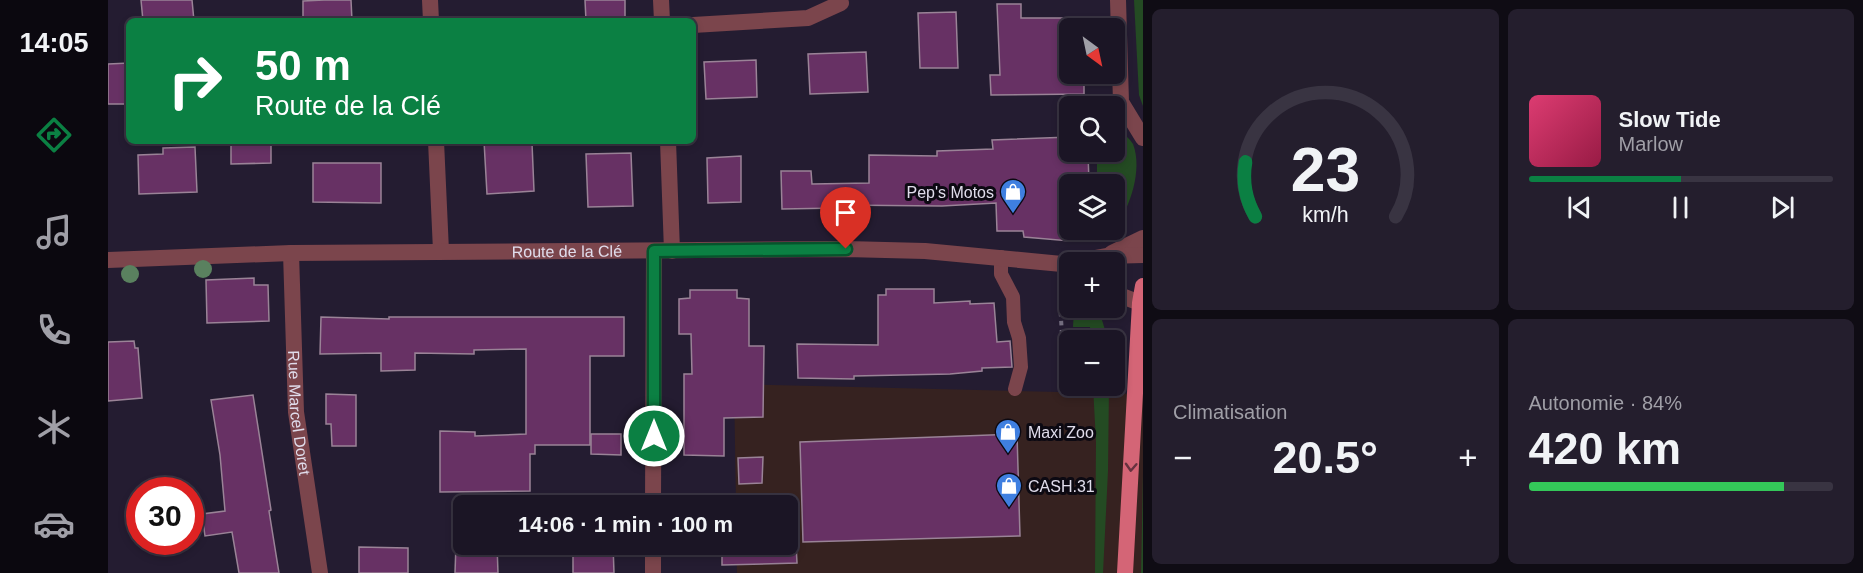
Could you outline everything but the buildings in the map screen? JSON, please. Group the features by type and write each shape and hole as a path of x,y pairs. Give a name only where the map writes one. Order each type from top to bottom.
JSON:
{"main road":[{"path":"1125,573 1140,303 1143,286"}],"street":[{"path":"430,0 431,18"},
{"path":"661,0 662,18"},
{"path":"1118,0 1121,102 1143,138"},
{"path":"696,25 808,18 841,3"},
{"path":"436,144 441,251"},
{"path":"668,144 672,250"},
{"name":"Route de la Clé","path":"1114,252 1143,238"},
{"name":"Route de la Clé","path":"108,260 291,253 846,249 925,251 1001,257 1059,270"},
{"path":"653,495 654,251"},
{"name":"Rue Marcel Doret","path":"291,253 296,412 320,573"},
{"name":"Route de la Clé","path":"1125,255 1143,255"},
{"path":"1125,297 1140,303"},
{"path":"653,555 653,573"}],"lane":[{"path":"1001,257 1001,274 1012,297 1014,322 1019,338 1021,367 1015,389"}],"shaded area":[{"path":"734,384 1059,392 1059,396 1143,394 1143,573 737,573 736,555 798,555 798,495 736,495"}],"green space":[{"path":"1134,0 1143,0 1143,106 1139,95"},
{"path":"1125,134 1133,144 1137,165 1136,177 1125,212 1125,174 1097,174 1097,162 1125,162"},
{"path":"1073,318 1100,318 1105,330 1090,330 1090,327 1073,327"},
{"path":"1094,396 1109,396 1103,573 1095,573 1096,442"},
{"path":"1143,473 1143,573 1141,573"}],"place":[{"name":"Pep's Motos","path":"1013,215"},
{"name":"Maxi Zoo","path":"1008,455"},
{"name":"CASH.31","path":"1009,509"}],"route":[{"path":"654,436 654,251 846,249"}]}
